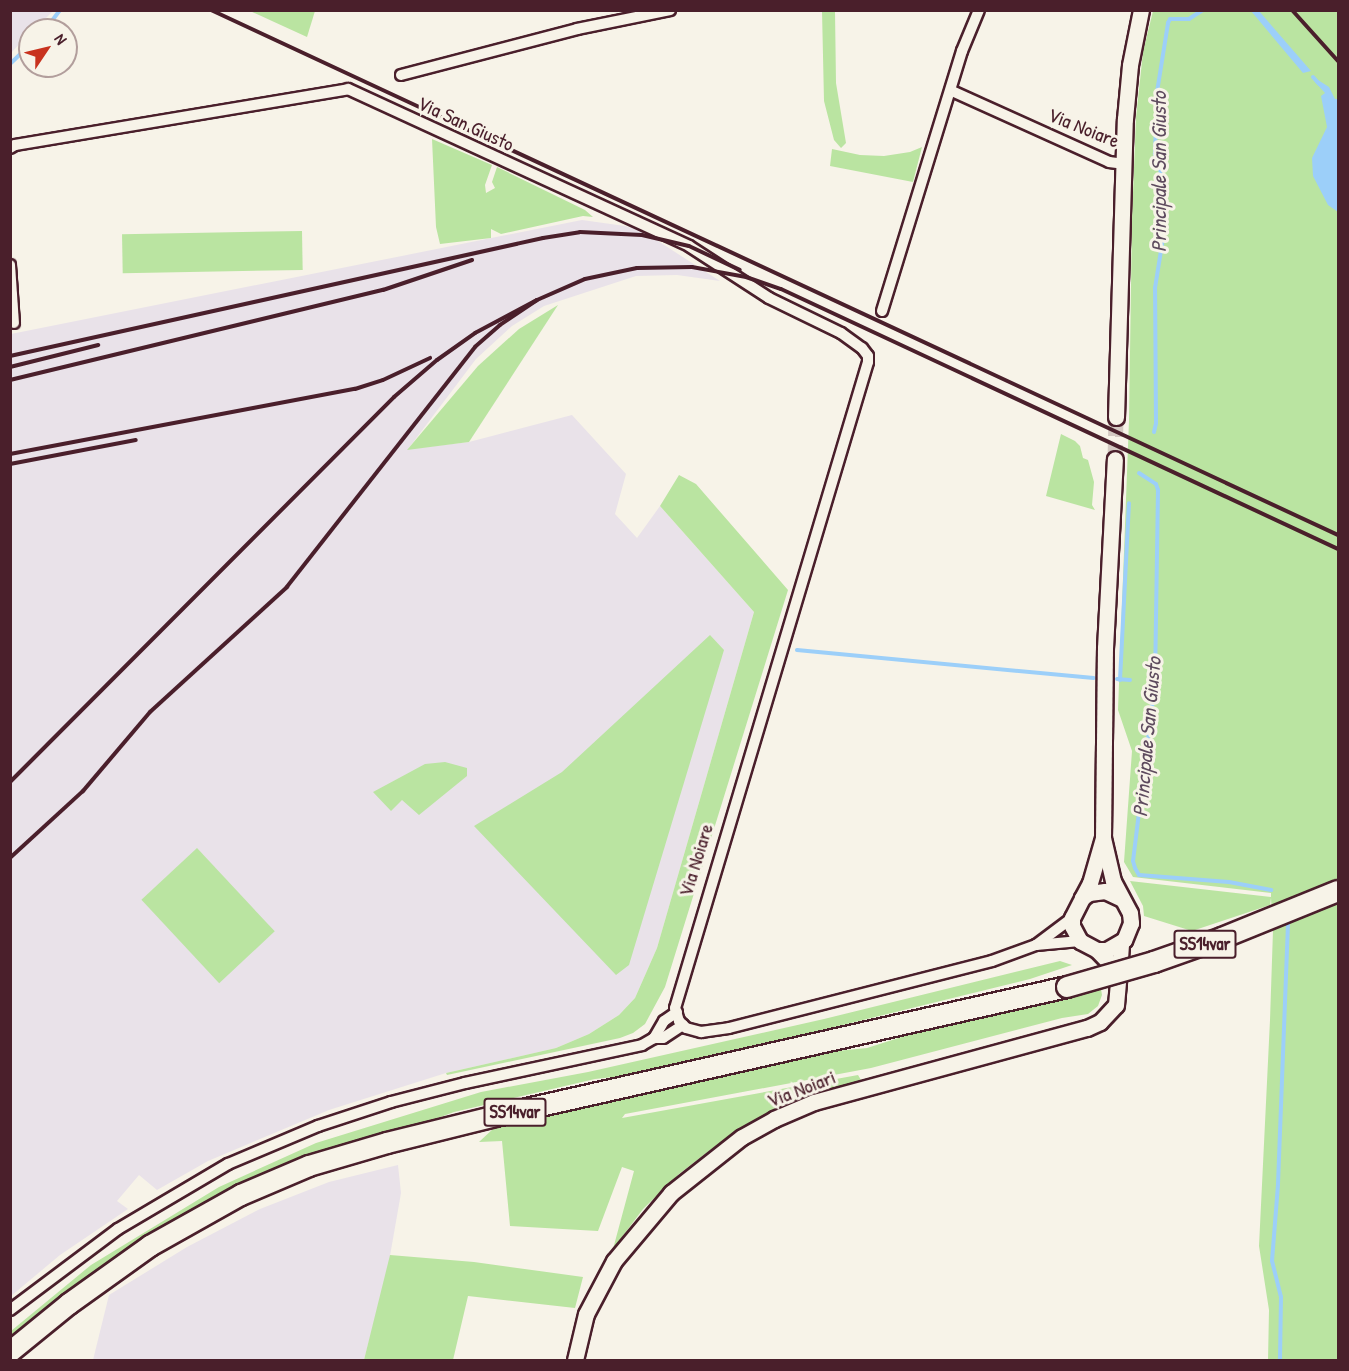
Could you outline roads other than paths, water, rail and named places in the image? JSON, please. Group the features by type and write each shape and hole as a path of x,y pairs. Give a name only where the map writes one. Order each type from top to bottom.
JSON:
{"highway":[{"name":"SS14var","path":"10,1352 78,1297 150,1246 241,1196 309,1166 387,1143 496,1116 1067,987 1222,938 1338,891"}],"street":[{"path":"401,75 577,29 670,10"},
{"path":"882,311 925,168 952,92 962,51 979,10"},
{"name":"Via Noiare","path":"952,92 1100,159 1125,164 1125,119 1130,65 1141,10"},
{"name":"Via San Giusto","path":"11,147 348,89 689,246 769,298 841,333 862,348 868,356"},
{"path":"1116,417 1125,164"},
{"path":"10,265 14,323"},
{"name":"Via Noiare","path":"677,1012 675,1008 682,978 868,356"},
{"path":"1097,950 1107,950 1121,943 1129,932 1131,923 1130,913 1120,898 1110,870 1103,838 1105,648 1115,459"},
{"path":"1080,941 1072,926 1072,918 1094,872 1103,838"},
{"path":"1082,898 1105,891 1120,898"},
{"path":"1036,945 1072,918"},
{"path":"10,1311 118,1229 208,1176 248,1156 318,1126 391,1102 465,1083 642,1045 654,1038 664,1021 677,1012 683,1025 701,1032 729,1028 992,961 1036,945 1080,941 1097,950 1119,973"},
{"name":"Via Noiari","path":"575,1360 586,1314 614,1261 671,1193 742,1137 774,1119 814,1102 1087,1028 1100,1022 1116,1005 1120,982 1121,943"},
{"path":"654,1038 663,1038 683,1025"}],"water":[{"path":"1251,11 1259,11 1311,71 1303,73"},
{"path":"1318,80 1329,87 1335,99 1338,99 1338,212 1328,205 1313,176 1312,158 1327,127 1321,96 1325,93 1315,82"}],"waterway":[{"path":"54,18 60,10"},
{"name":"Principale San Giusto","path":"1154,432 1156,423 1155,288 1163,238 1160,161 1155,154 1157,92 1170,19 1189,19 1203,10"},
{"path":"10,64 18,56"},
{"path":"1313,77 1319,84"},
{"name":"Principale San Giusto","path":"1139,473 1156,484 1158,490 1155,682 1133,861 1135,868 1139,875 1229,882 1271,890"},
{"path":"1120,680 1129,503"},
{"path":"797,650 1094,678"},
{"path":"1117,679 1130,680"},
{"name":"Principale San Giusto","path":"1280,1360 1281,1297 1272,1261 1278,1184 1288,924"}],"tunnel":[{"path":"1115,459 1116,417"}],"railway":[{"path":"211,10 1338,535"},
{"path":"1292,10 1338,61"},
{"path":"10,356 543,238 580,232 642,235 689,246 740,270"},
{"path":"10,380 383,290 472,260"},
{"path":"537,300 585,279 637,268 692,267 746,277 781,289 1338,549"},
{"path":"10,782 394,397 437,360 475,333 537,300 500,325 475,347 287,587 150,712 83,791 10,858"},
{"path":"10,367 98,345"},
{"path":"10,454 355,389 383,380 430,358"},
{"path":"10,464 136,440"}]}
